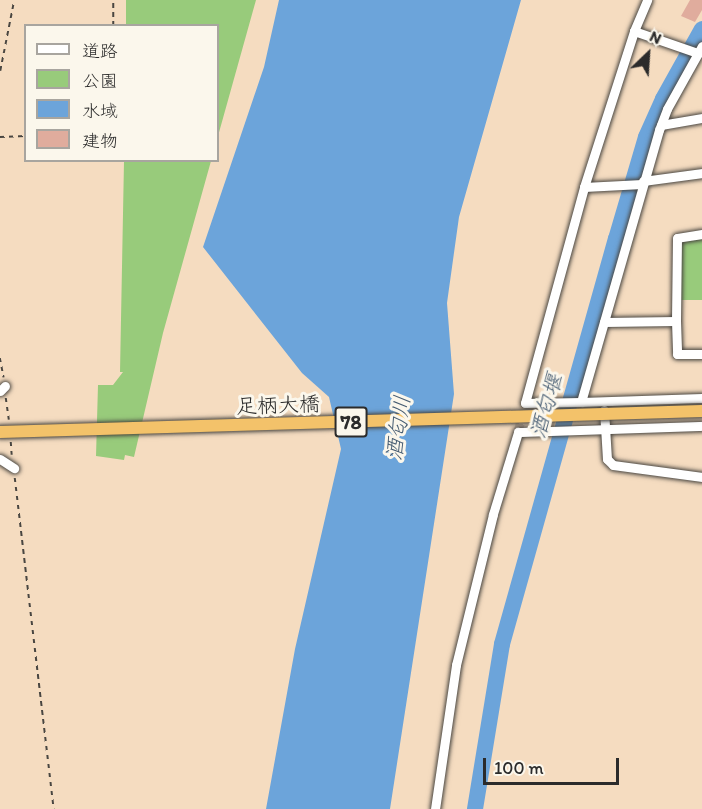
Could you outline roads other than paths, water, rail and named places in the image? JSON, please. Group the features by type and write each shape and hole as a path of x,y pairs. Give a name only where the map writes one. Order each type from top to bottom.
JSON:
{"main road":[{"name":"足柄大橋","path":"5,432 702,411"}],"street":[{"path":"647,0 634,31 584,187 525,403 702,398"},
{"path":"574,402 604,322 638,183 667,109 695,50 634,31"},
{"path":"661,125 702,118"},
{"path":"584,187 638,183 702,173"},
{"path":"702,234 677,238 676,321 677,354 702,354"},
{"path":"604,322 676,321"},
{"path":"603,401 607,459 613,465 702,477"},
{"path":"435,809 456,665 493,514 518,432 702,426"},
{"path":"0,459 14,468"}],"water":[{"name":"酒匂川","path":"279,0 521,0 459,217 447,303 454,394 390,809 266,809 295,649 341,449 329,397 302,373 203,247 264,67"}],"waterway":[{"name":"酒匂堰","path":"475,809 502,644 616,239 646,137 663,99 702,29"}],"tunnel":[{"path":"549,430 553,402"},
{"path":"518,432 525,403"}]}
